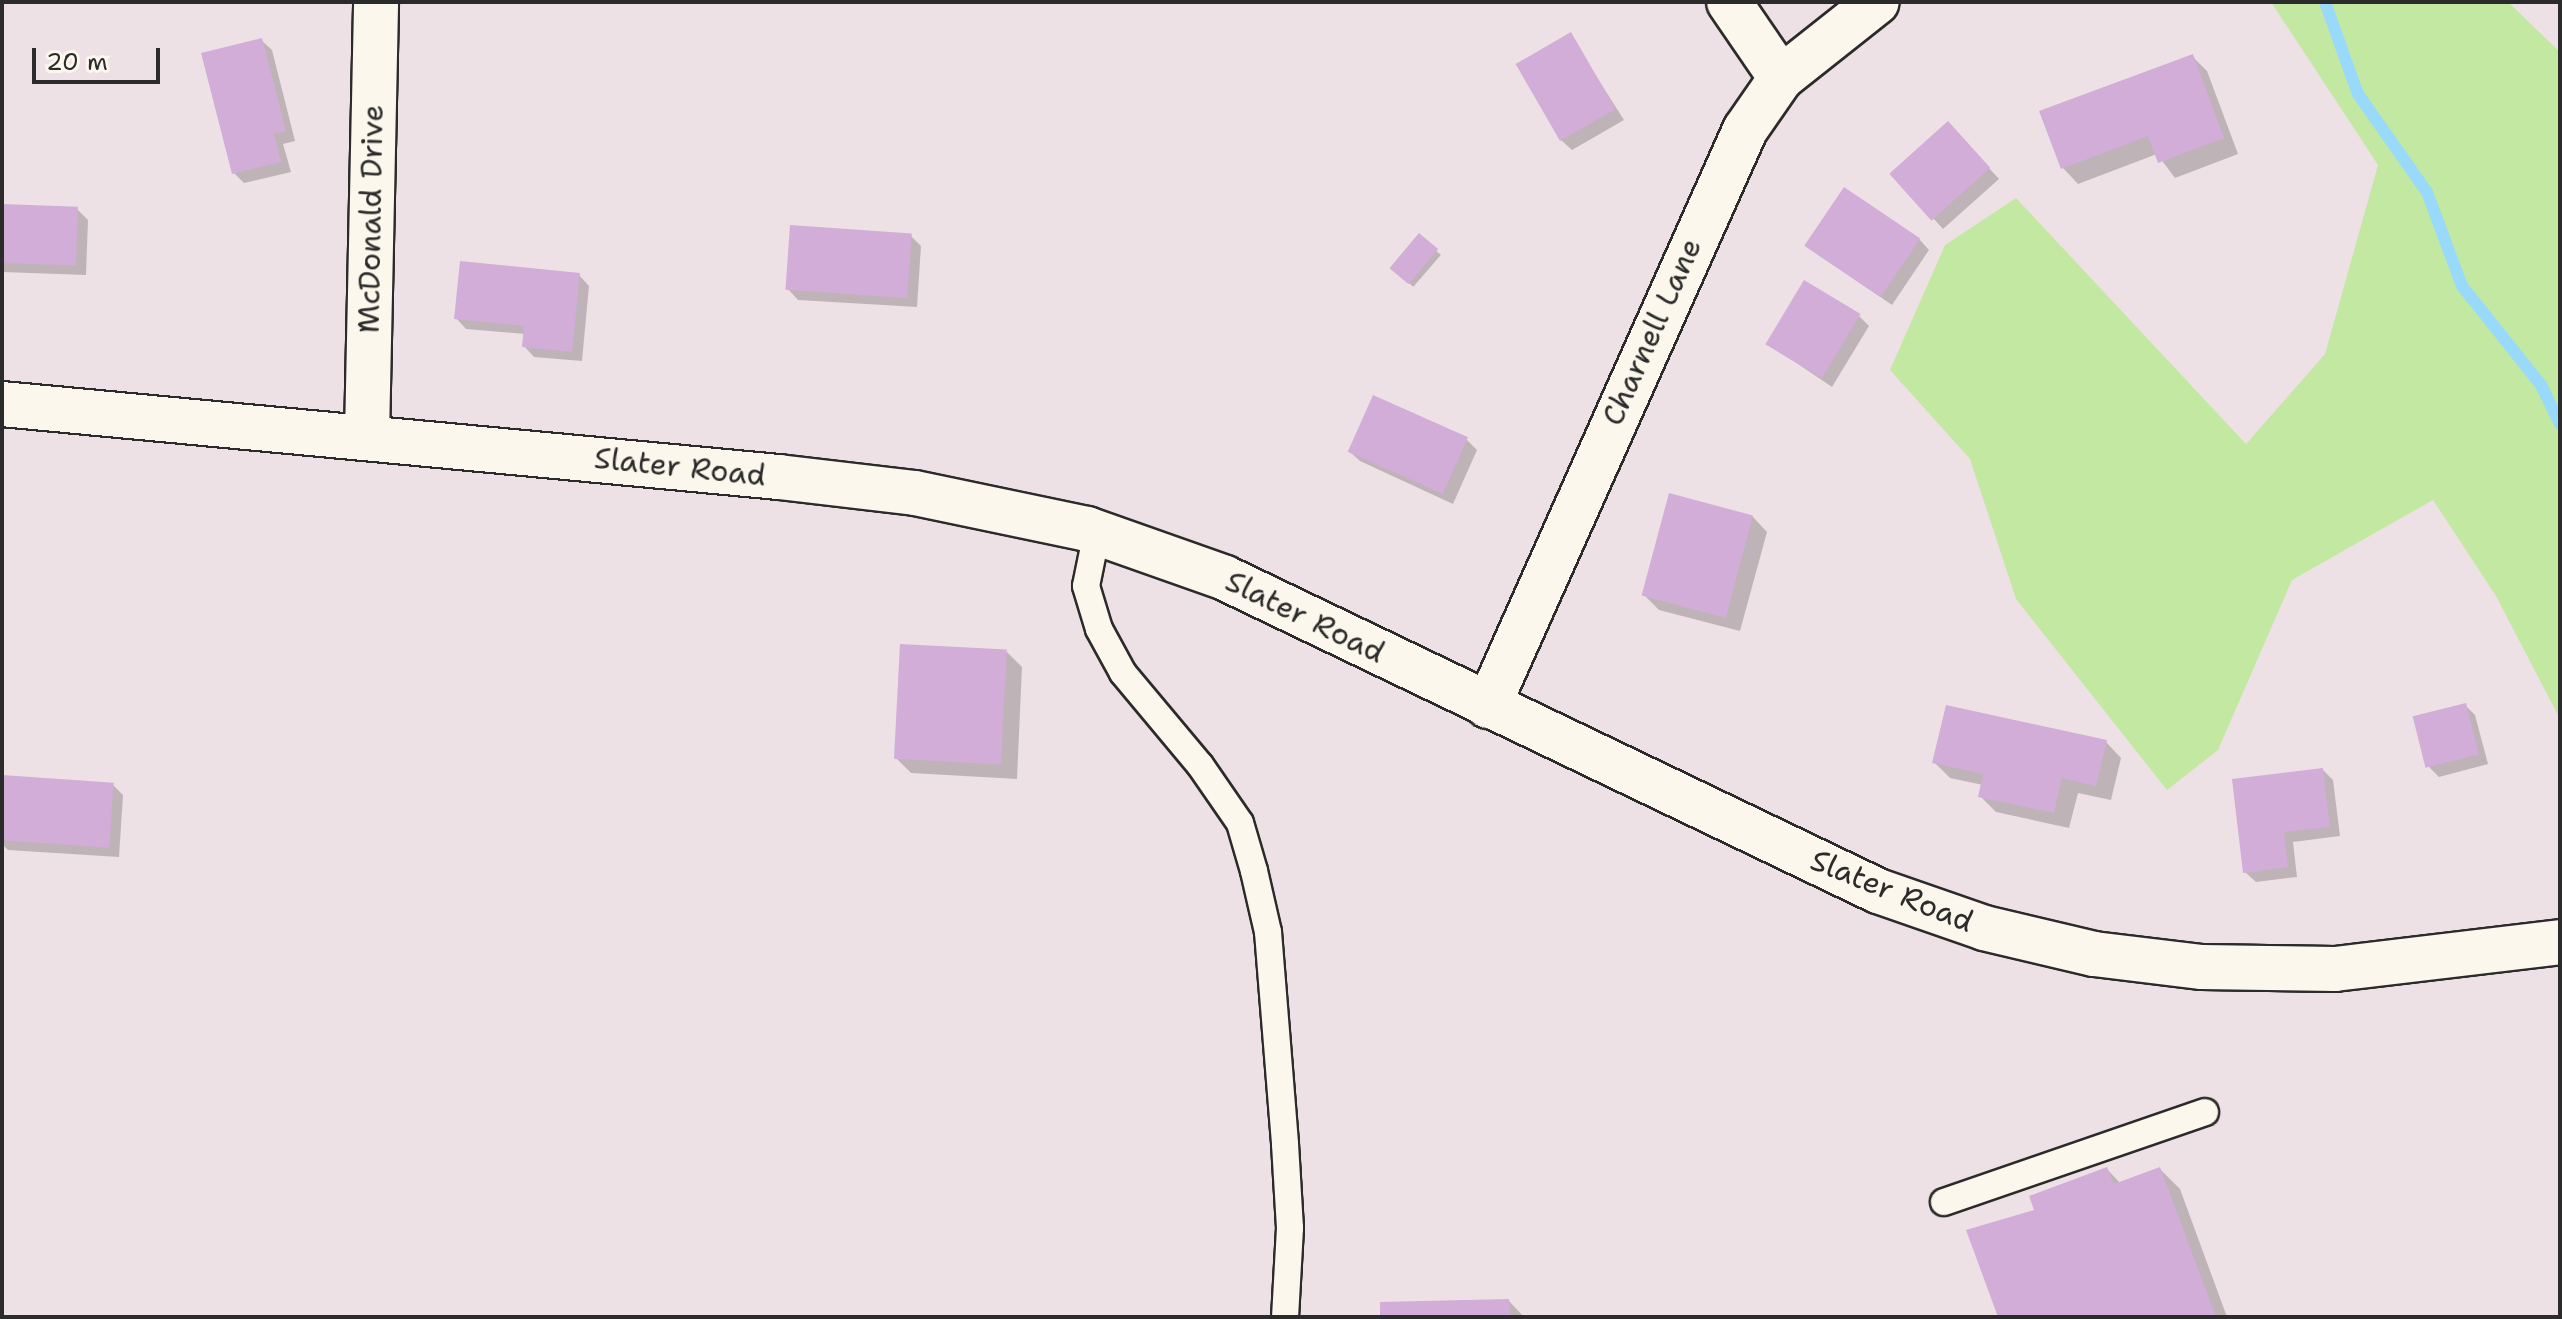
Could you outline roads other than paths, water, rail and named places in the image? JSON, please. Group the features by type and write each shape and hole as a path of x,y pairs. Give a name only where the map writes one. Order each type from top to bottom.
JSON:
{"street":[{"name":"McDonald Drive","path":"367,436 376,2"},
{"path":"1729,2 1781,78"},
{"name":"Charnell Lane","path":"1488,706 1662,307 1745,130 1781,78 1877,2"},
{"name":"Slater Road","path":"2,404 367,436 915,493 1097,532 1225,578 1878,891 1984,928 2094,954 2202,967 2323,970 2560,942"}],"lane":[{"path":"1097,532 1086,586 1099,629 1123,673 1200,765 1240,823 1254,871 1268,932 1286,1158 1290,1228 1285,1317"},
{"path":"1944,1202 2205,1112"}],"waterway":[{"path":"2325,2 2358,94 2427,192 2462,286 2541,385 2560,424"}]}
